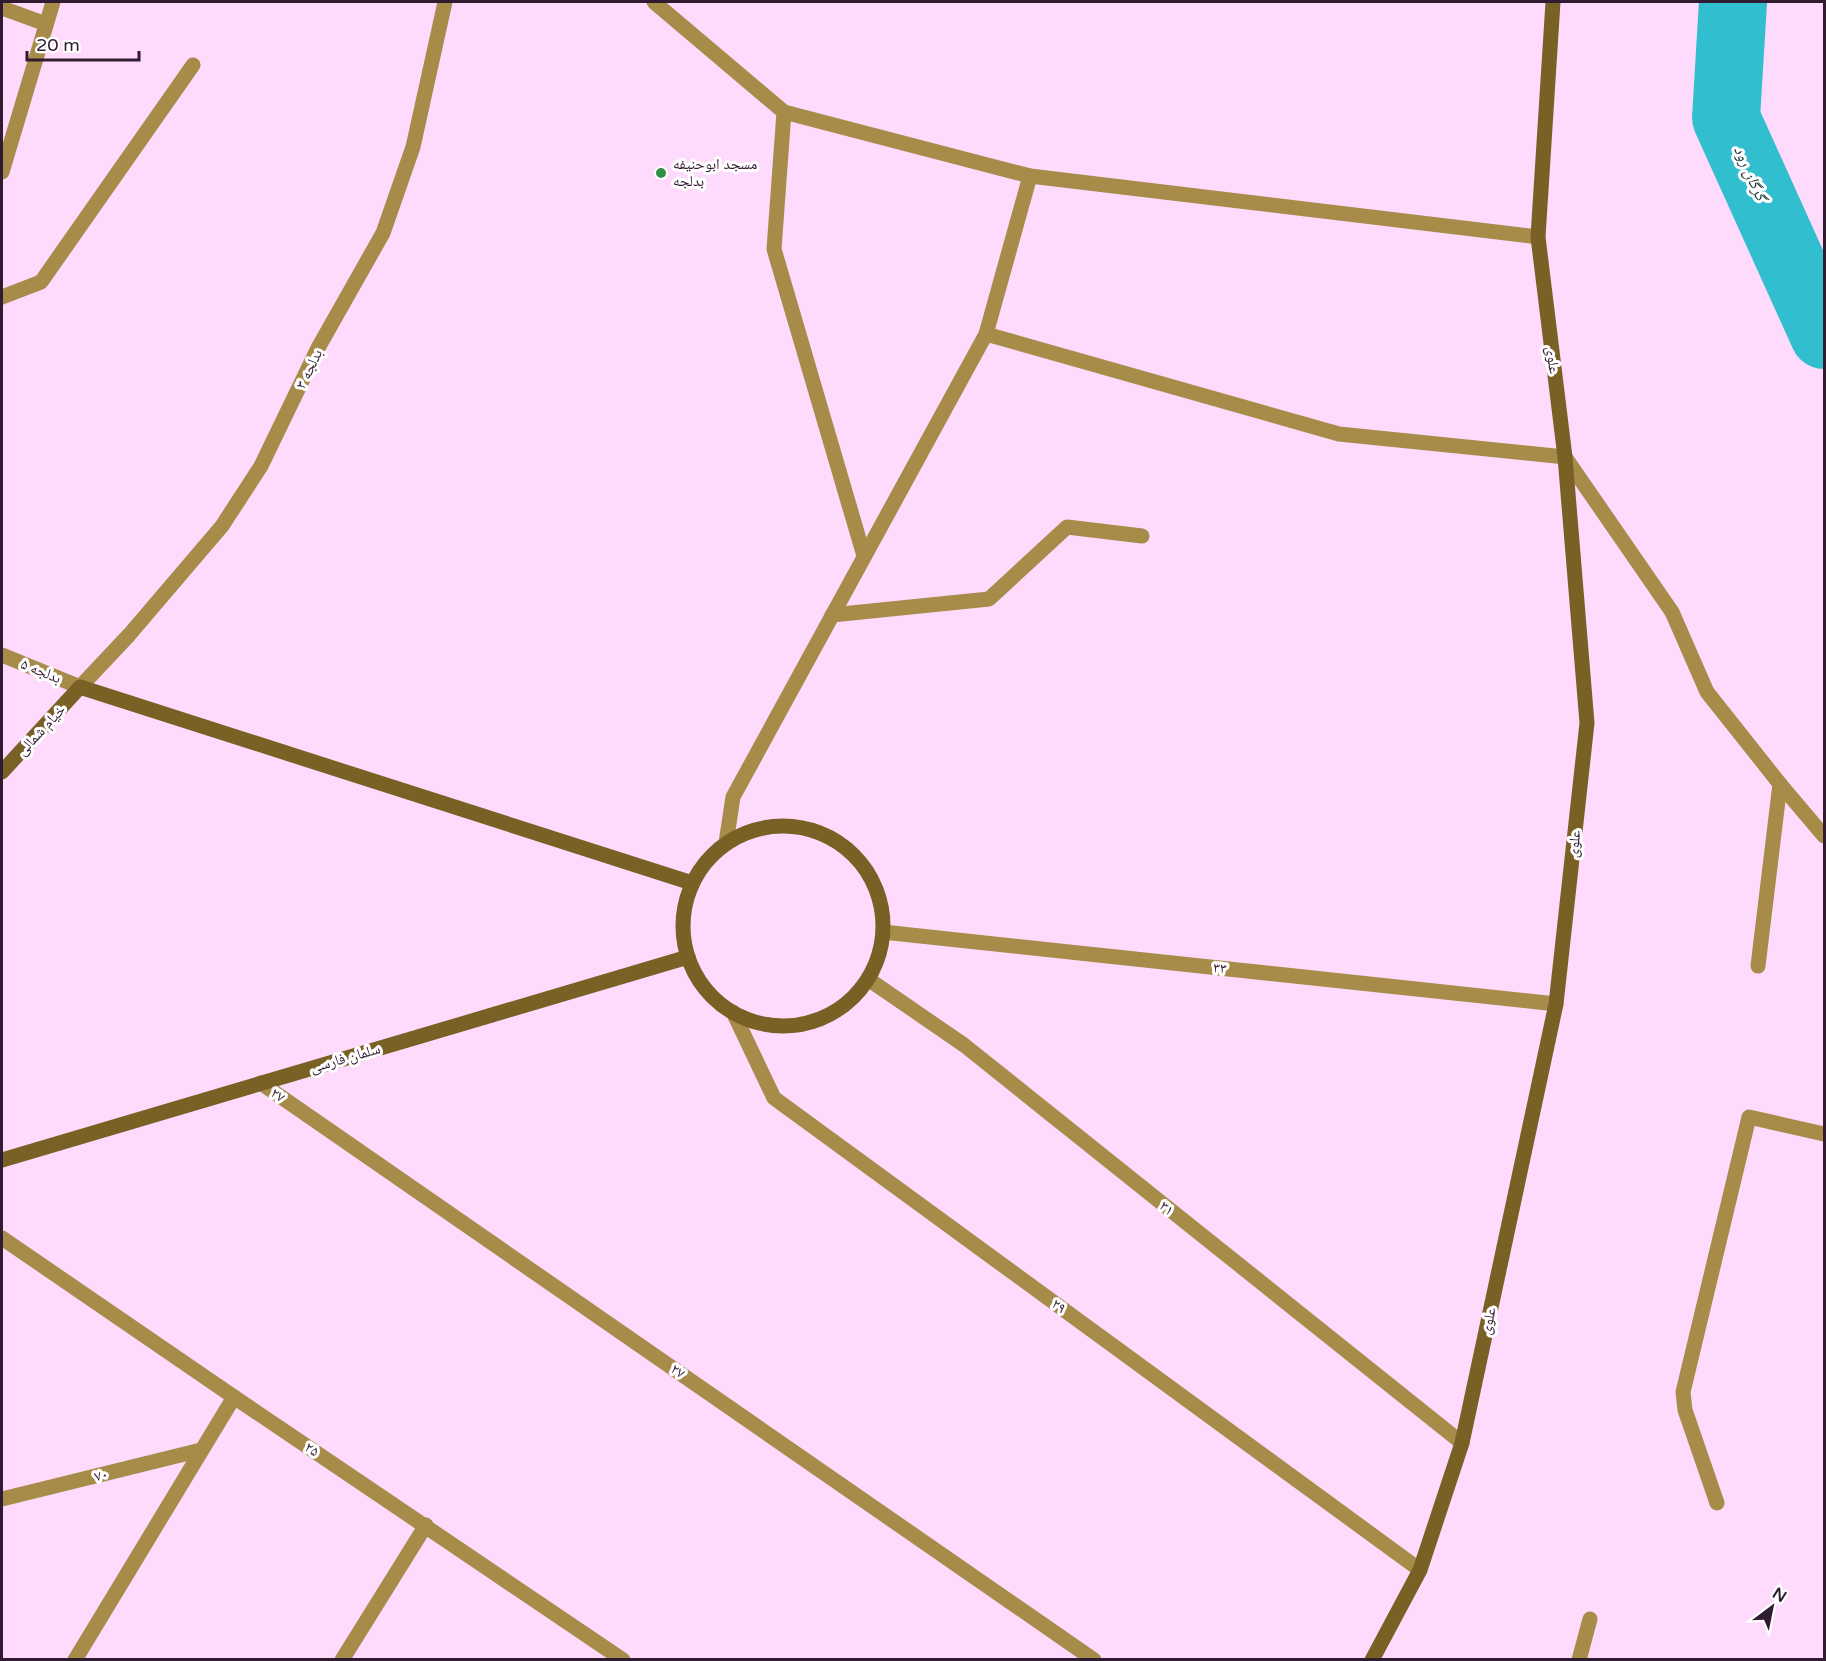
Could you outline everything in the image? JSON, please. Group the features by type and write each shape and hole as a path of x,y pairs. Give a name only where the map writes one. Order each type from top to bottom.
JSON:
{"street":[{"path":"2,172 53,2"},
{"name":"بدلجه ۳","path":"80,687 129,635 222,526 261,466 318,348 383,233 413,147 445,2"},
{"path":"654,2 784,112 1030,176 1538,237"},
{"name":"علوی","path":"1372,1659 1420,1570 1462,1443 1556,1004 1587,723 1565,457 1538,237 1553,2"},
{"path":"2,8 46,24"},
{"path":"2,297 41,282 193,65"},
{"path":"784,112 774,249 864,556"},
{"path":"726,843 734,796 986,334 1030,176"},
{"path":"986,334 1339,434 1565,457 1672,612 1707,692 1824,836"},
{"path":"832,615 989,599 1067,527 1142,536"},
{"name":"بدلجه ۵","path":"2,655 80,687"},
{"path":"80,687 692,883"},
{"name":"خیام شمالی","path":"2,772 80,687"},
{"path":"1758,966 1780,784"},
{"path":"787,825 818,832 846,848 867,871 880,901 883,932 879,957 868,979 848,1002 822,1018 792,1025 761,1024 733,1012 714,998 698,979 688,957 683,932 684,908 692,883 706,861 726,843 755,829 787,825"},
{"name":"۳۳","path":"883,932 1556,1004"},
{"name":"سلمان فارسی","path":"2,1160 688,957"},
{"name":"۳۱","path":"868,979 964,1046 1462,1443"},
{"name":"۲۹","path":"733,1012 774,1098 1420,1570"},
{"name":"۲۷","path":"261,1083 1094,1659"},
{"path":"1717,1503 1685,1410 1683,1392 1749,1117 1824,1134"},
{"name":"۲۵","path":"2,1238 623,1659"},
{"path":"75,1659 234,1397"},
{"name":"۷۰","path":"2,1499 201,1450"},
{"path":"342,1659 426,1525"},
{"path":"1580,1659 1590,1619"}],"waterway":[{"name":"گرگان رود","path":"1733,2 1726,118 1824,335"}],"place":[{"name":"مسجد ابوحنیفه بدلجه","path":"661,173"}]}
